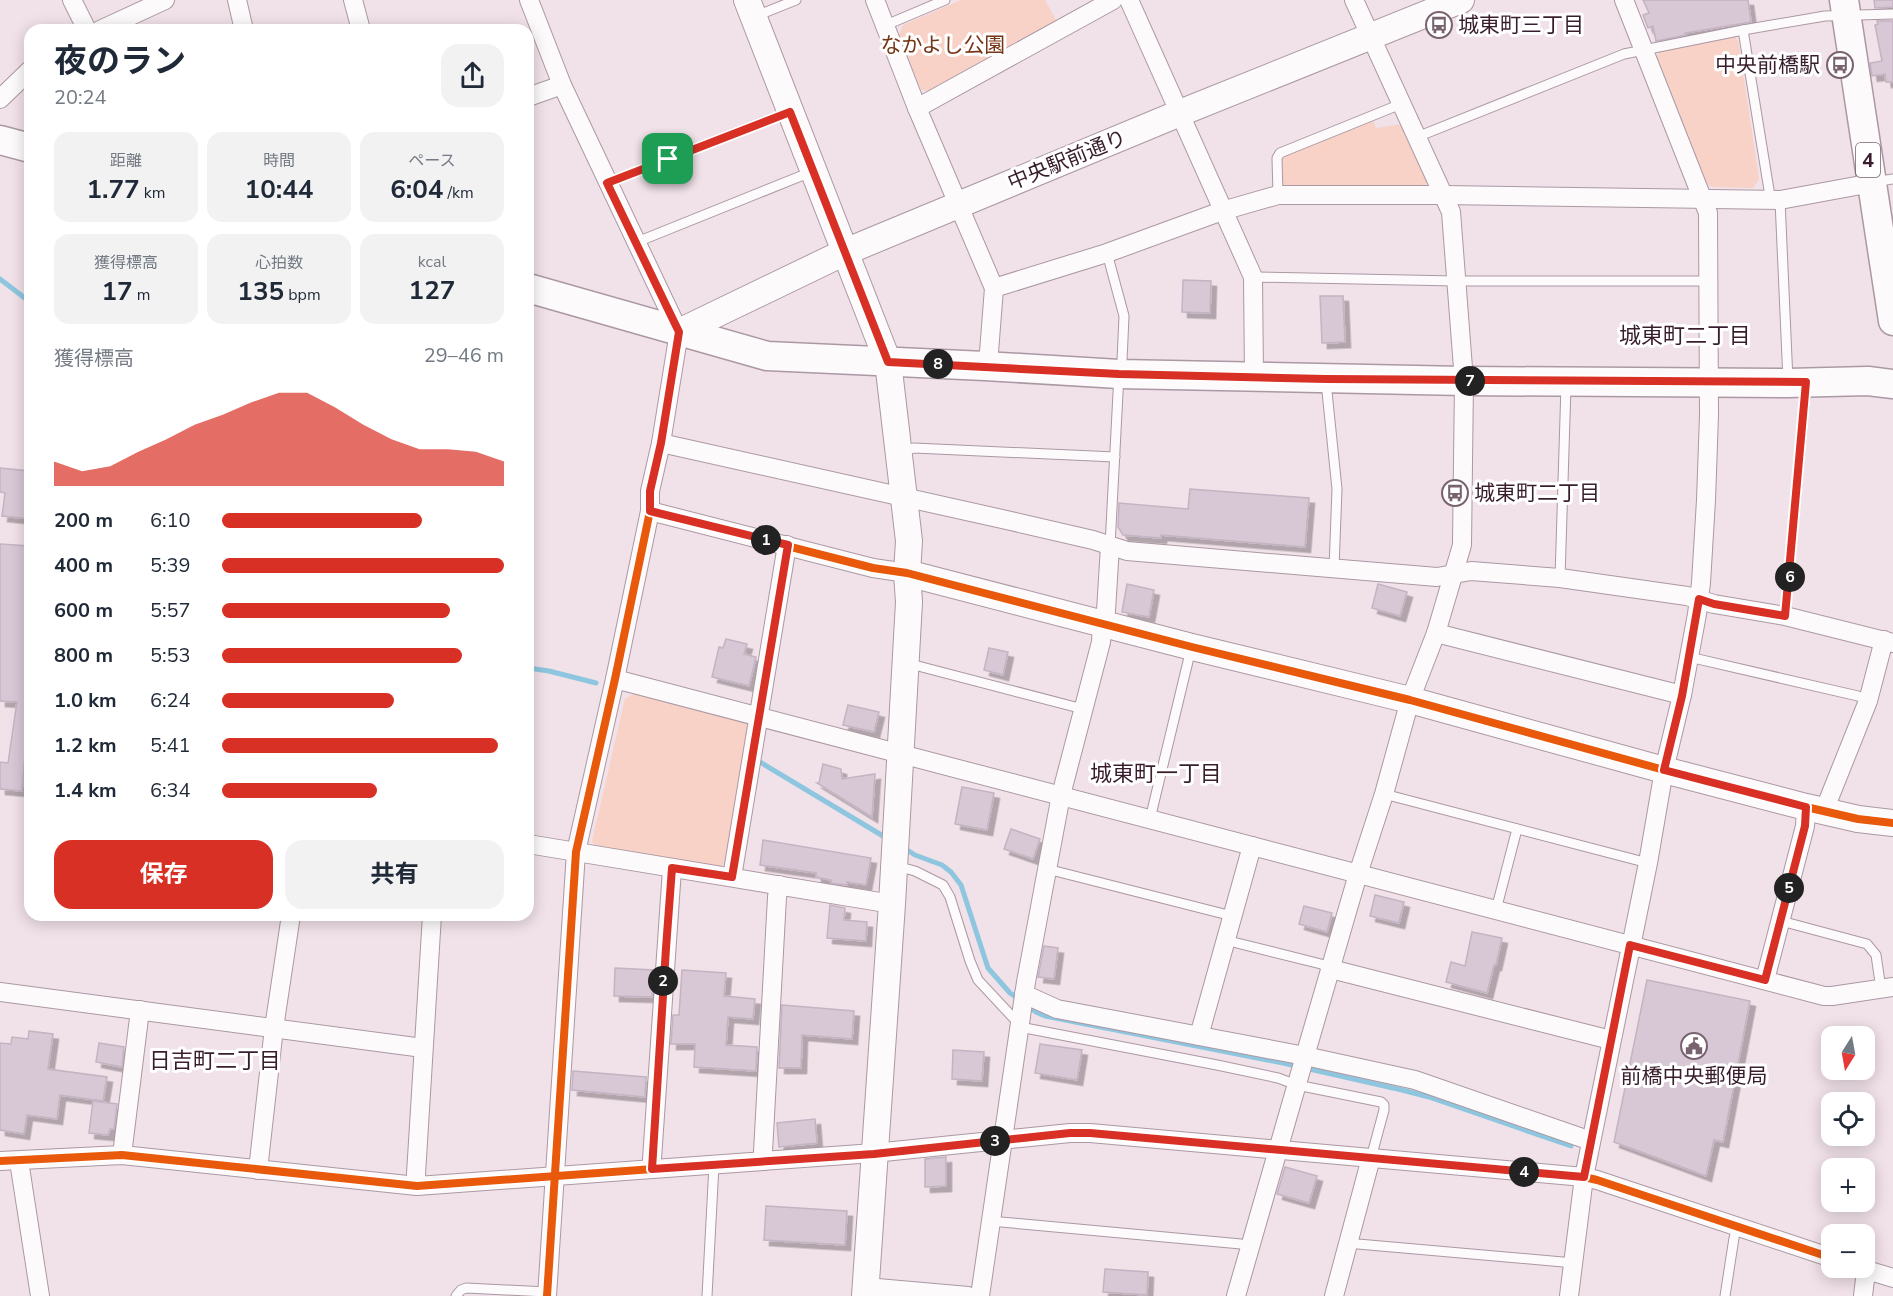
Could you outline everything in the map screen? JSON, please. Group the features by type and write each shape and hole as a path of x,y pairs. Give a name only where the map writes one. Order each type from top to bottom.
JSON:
{"main road":[{"name":"4","path":"1846,8 1882,181 1893,321"},
{"path":"0,140 24,146"},
{"path":"534,290 767,356 1119,374 1566,382 1868,381 1893,384"}],"street":[{"path":"72,0 84,24"},
{"path":"113,24 165,0"},
{"path":"237,0 243,24"},
{"path":"353,0 359,24"},
{"path":"529,0 562,85 679,332 661,443 650,491 650,511 576,852 547,1294"},
{"path":"875,0 917,108 994,288 989,352 985,366"},
{"path":"917,108 1113,0"},
{"path":"1129,0 1253,277 1254,377"},
{"path":"1236,1296 1410,700 1436,633 1462,545 1464,381 1451,212 1354,0"},
{"name":"中央駅前通り","path":"679,332 845,252 1180,113 1461,0"},
{"path":"1569,1296 1584,1177 1648,863 1664,770 1682,696 1699,599 1706,500 1708,213 1624,0"},
{"path":"750,8 888,362 909,542 907,573 909,602 895,852 866,1291 968,1296"},
{"path":"0,99 24,76"},
{"path":"534,95 562,85"},
{"path":"994,288 1107,253 1222,211 1278,195 1774,200 1882,181"},
{"path":"661,443 1021,523 1127,551 1437,577 1471,572 1560,578 1687,596 1714,604 1785,616 1889,641 1828,801 1814,809 1805,826 1765,980"},
{"path":"650,511 873,568 907,573 1192,647 1410,700 1814,809 1858,819 1893,823"},
{"path":"732,877 788,545"},
{"path":"980,1296 1024,995 1061,795 1101,642 1102,622 1106,611 1110,546"},
{"path":"1436,633 1682,696"},
{"path":"615,679 1765,980 1832,996 1887,988"},
{"path":"534,845 892,904"},
{"path":"1200,1036 1252,846"},
{"path":"652,1169 672,868"},
{"path":"764,1161 779,885"},
{"path":"258,1170 273,1028 290,921"},
{"path":"417,1186 432,921"},
{"path":"1331,969 1611,1040"},
{"path":"0,992 423,1048"},
{"path":"1024,995 1057,1009 1200,1036 1301,1071 1415,1080 1591,1141"},
{"path":"122,1155 140,1010"},
{"path":"0,1161 122,1155 417,1186 874,1154 1090,1133 1597,1179 1821,1254"},
{"path":"1334,1296 1371,1158"},
{"path":"19,1161 40,1296"},
{"path":"1875,1272 1893,1278"},
{"path":"1863,1296 1866,1278"}],"lane":[{"path":"750,8 796,0"},
{"path":"886,25 945,0"},
{"path":"1417,137 1624,54 1643,49 1825,16 1846,8 1893,14"},
{"path":"1743,30 1769,190 1774,200 1797,382 1785,616"},
{"path":"1278,195 1277,158 1280,153 1401,104"},
{"path":"607,183 790,112"},
{"path":"636,242 813,172"},
{"path":"1107,253 1124,316 1110,546"},
{"path":"1253,277 1456,281 1708,281"},
{"path":"1326,379 1337,489 1334,568"},
{"path":"1560,578 1566,382"},
{"path":"899,451 914,448 1115,457"},
{"path":"1150,819 1192,647"},
{"path":"1689,657 1858,696 1868,701"},
{"path":"905,665 918,666 1083,709"},
{"path":"1384,794 1648,863"},
{"path":"1496,910 1517,830"},
{"path":"895,852 915,871 943,885 950,897 978,980 1033,1031 1278,1078 1301,1071 1384,1105 1371,1158"},
{"path":"1047,869 1232,916"},
{"path":"1780,921 1867,944 1876,955 1887,988"},
{"path":"1225,940 1321,964 1331,969"},
{"path":"707,1296 714,1165"},
{"path":"990,1221 1249,1246"},
{"path":"1725,1296 1737,1226"},
{"path":"1349,1242 1574,1263"},
{"path":"456,1296 466,1288 547,1294"}],"green space":[{"name":"なかよし公園","path":"961,0 1045,0 1056,20 932,91 921,90 899,35 903,25"},
{"path":"1732,35 1738,40 1759,179 1753,188 1712,187 1707,184 1656,58 1660,50"},
{"path":"1373,121 1376,128 1402,124 1428,181 1422,189 1286,187 1281,184 1280,160 1284,156"},
{"path":"635,693 745,721 748,727 726,863 718,868 597,849 592,841 625,699"}],"building":[{"path":"1643,0 1748,0 1751,22 1685,33 1686,35 1656,41 1653,26 1648,28 1643,15 1649,13"},
{"path":"1874,0 1893,0 1893,7 1875,8"},
{"path":"1877,21 1893,21 1893,82 1886,82 1885,74 1872,76 1870,63 1882,61 1875,25 1878,24"},
{"path":"1183,280 1211,281 1210,313 1182,312"},
{"path":"1320,296 1343,296 1345,342 1322,343"},
{"path":"0,468 24,470 24,518 2,516 5,493 0,492"},
{"path":"1190,489 1309,498 1305,547 1161,535 1161,538 1123,535 1118,527 1119,503 1188,509"},
{"path":"0,544 24,546 24,767 22,791 0,789 0,762 8,763 17,702 0,701"},
{"path":"1127,584 1154,590 1149,617 1122,612"},
{"path":"1378,584 1407,592 1400,616 1372,608"},
{"path":"726,639 747,644 744,654 756,657 749,686 712,677 719,647 723,648"},
{"path":"989,648 1008,652 1003,675 984,670"},
{"path":"848,705 879,712 874,732 843,725"},
{"path":"823,764 841,769 842,779 875,774 872,817 817,783 819,783"},
{"path":"962,787 994,793 987,830 955,824"},
{"path":"1011,829 1040,839 1033,859 1004,849"},
{"path":"763,840 871,858 866,885 847,882 847,885 831,883 831,880 816,877 816,873 760,865"},
{"path":"1375,895 1404,902 1399,923 1370,916"},
{"path":"830,905 845,908 844,920 867,922 866,941 827,938"},
{"path":"1304,906 1332,913 1327,932 1299,924"},
{"path":"1472,932 1502,938 1487,993 1446,982 1451,962 1465,966"},
{"path":"1044,946 1058,948 1054,979 1038,977"},
{"path":"615,968 654,970 652,997 614,996"},
{"path":"682,970 726,973 724,996 755,999 753,1019 728,1017 726,1045 757,1047 756,1071 694,1067 695,1044 671,1044 673,1015 679,1015"},
{"path":"1647,980 1750,1001 1723,1142 1714,1140 1706,1176 1614,1142"},
{"path":"782,1005 854,1011 852,1039 802,1035 801,1068 779,1068"},
{"path":"29,1031 53,1034 48,1069 107,1077 103,1101 60,1095 57,1119 27,1115 24,1134 0,1130 0,1043 11,1044 12,1037 28,1039"},
{"path":"99,1043 124,1047 122,1067 96,1062"},
{"path":"1040,1044 1082,1050 1077,1080 1035,1073"},
{"path":"953,1050 984,1052 982,1081 952,1079"},
{"path":"573,1071 646,1077 645,1097 572,1090"},
{"path":"93,1101 117,1104 114,1129 110,1129 108,1135 89,1133"},
{"path":"815,1119 817,1143 779,1147 777,1123"},
{"path":"946,1157 946,1186 925,1187 925,1159"},
{"path":"1285,1167 1317,1176 1309,1203 1277,1194"},
{"path":"766,1206 847,1211 845,1245 764,1240"},
{"path":"1105,1269 1148,1272 1147,1295 1103,1292"}],"waterway":[{"path":"0,279 24,297"},
{"path":"534,669 596,683"},
{"path":"755,759 888,839"},
{"path":"904,848 915,855 942,865 961,885 988,968 1010,993 1019,999"},
{"path":"1026,1005 1045,1016 1283,1063 1402,1090 1429,1097 1571,1146"}],"cycle path":[{"path":"547,1296 576,852 650,511 873,568 907,573 1192,647 1410,700 1806,807 1858,819 1893,823"},
{"path":"0,1161 122,1155 417,1186 874,1153 1070,1133 1090,1133 1584,1177 1821,1254"}],"place":[{"name":"城東町三丁目","path":"1439,25"},
{"name":"中央前橋駅","path":"1840,65"},
{"name":"城東町二丁目","path":"1455,493"},
{"name":"前橋中央郵便局","path":"1694,1046"}],"district":[{"name":"城東町二丁目","path":"1685,336"},
{"name":"城東町一丁目","path":"1156,774"},
{"name":"日吉町二丁目","path":"215,1061"}],"route":[{"path":"790,112 888,362 1119,374 1326,379 1806,382 1785,616 1714,604 1699,599 1682,696 1664,770 1806,807 1805,826 1765,980 1630,945 1584,1177 1090,1133 1070,1133 874,1154 652,1169 672,868 732,877 788,545 650,511 650,491 661,443 679,332 607,183 668,159 790,112"}]}
